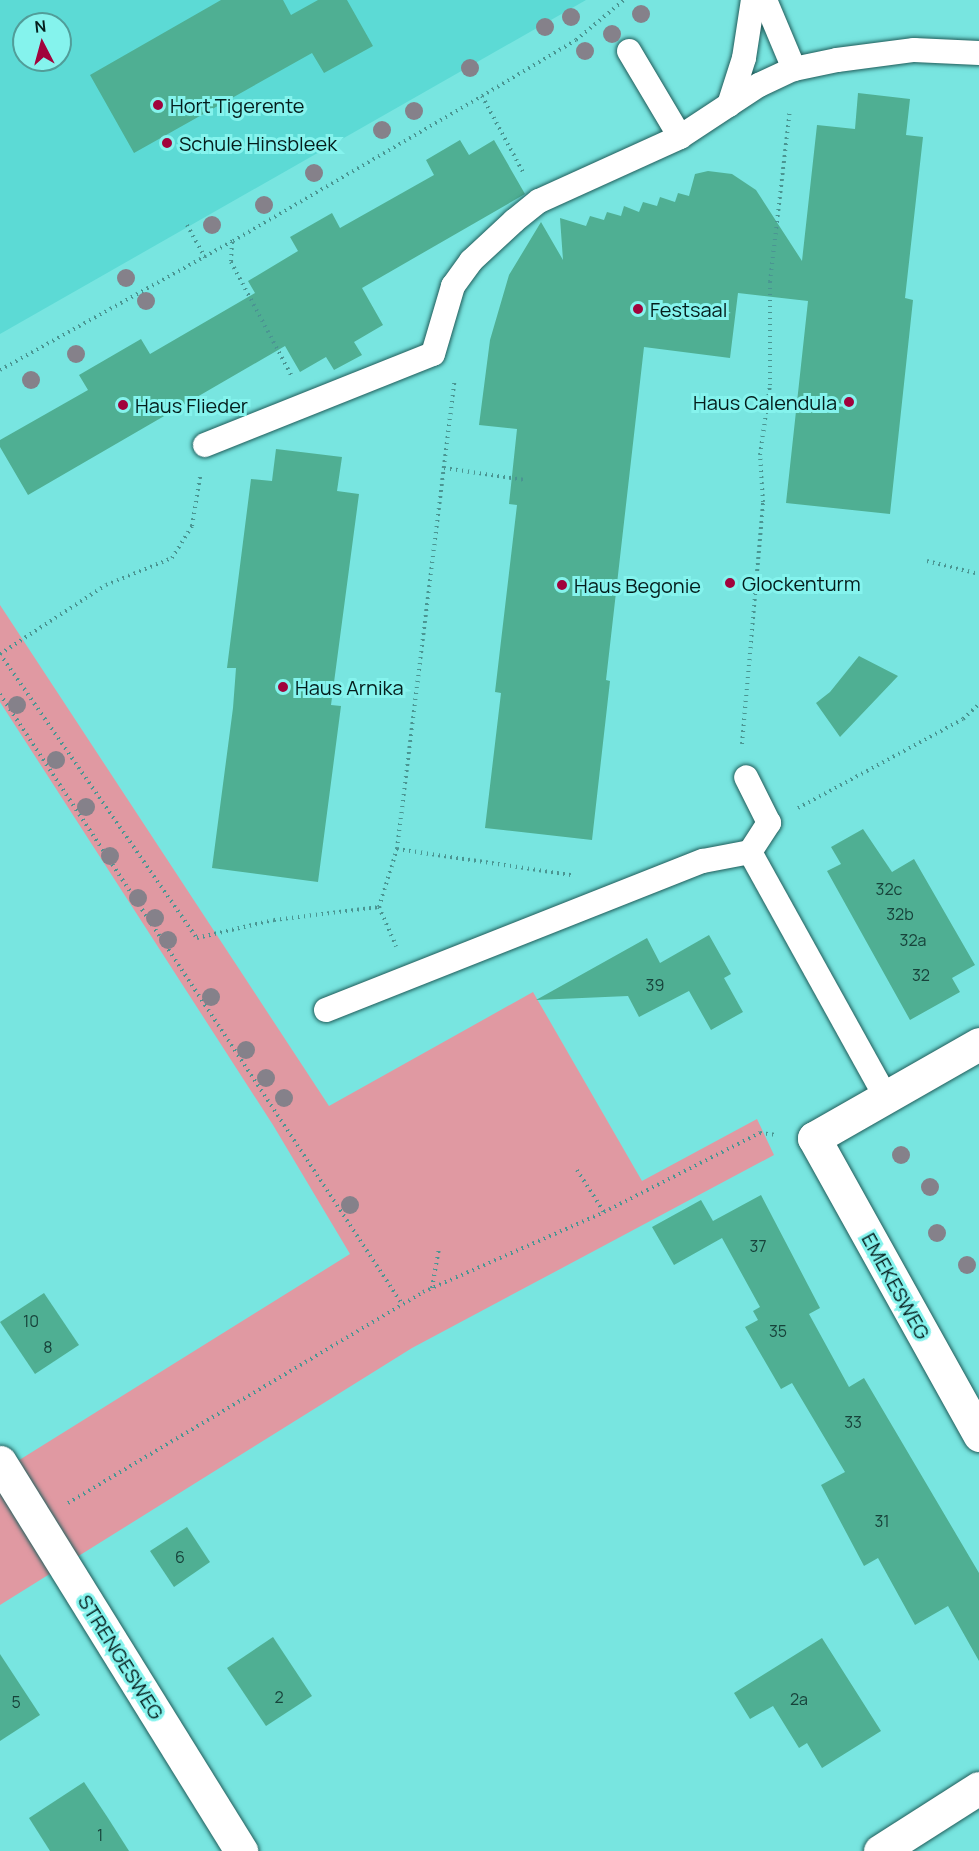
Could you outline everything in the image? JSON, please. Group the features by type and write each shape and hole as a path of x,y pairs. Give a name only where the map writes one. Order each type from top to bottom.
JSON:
{"street":[{"path":"814,1138 979,1044"},
{"name":"EMEKESWEG","path":"814,1138 979,1435"},
{"name":"STRENGESWEG","path":"0,1462 241,1851"},
{"path":"880,1851 979,1788"}],"lane":[{"path":"729,105 744,58 753,0"},
{"path":"765,0 794,69"},
{"path":"205,445 433,354 453,286 471,261 539,201 680,137 729,105 794,69 914,50 979,52"},
{"path":"629,51 680,137"},
{"path":"326,1010 703,861 750,852 769,823 746,777"},
{"path":"750,852 886,1097"}],"path":[{"path":"0,370 205,257 482,96 576,40 624,0"},
{"path":"746,777 740,730 763,502 760,455 770,385 770,282 794,69"},
{"path":"482,96 539,201"},
{"path":"187,225 205,257"},
{"path":"232,241 231,262 307,404"},
{"path":"410,977 379,907 397,849 457,366 433,354"},
{"path":"205,445 192,526 172,558 106,585 0,654 197,938 274,920 379,907"},
{"path":"444,468 525,480"},
{"path":"927,561 979,574"},
{"path":"0,694 402,1304"},
{"path":"769,823 953,724 979,704"},
{"path":"397,849 582,876"},
{"path":"36,1521 432,1288 604,1212 760,1133 814,1138"},
{"path":"577,1170 604,1212"},
{"path":"432,1288 439,1250"}],"shaded area":[{"name":"Schule Hinsbleek","path":"0,0 586,0 0,334"},
{"path":"0,605 329,1106 533,992 642,1181 757,1119 774,1155 412,1348 0,1605 0,1472 350,1254 273,1125 0,702"}],"building":[{"path":"221,0 283,0 291,15 318,0 347,0 373,46 324,73 312,53 134,153 90,75"},
{"path":"858,93 910,99 906,135 923,137 905,298 913,300 890,514 786,503 808,301 738,293 730,358 644,347 606,680 610,681 592,840 485,828 501,693 495,692 517,505 509,504 517,429 479,425 490,340 509,275 541,222 563,260 560,218 586,226 590,216 604,220 607,212 621,216 624,206 639,212 643,202 657,206 660,197 675,202 678,193 689,196 695,174 708,171 732,174 756,190 802,261 817,125 855,129"},
{"path":"460,140 469,155 494,140 525,194 362,288 383,325 354,342 362,355 334,370 326,357 300,372 285,346 28,495 0,447 0,440 88,390 79,375 141,339 150,354 255,293 248,281 298,251 290,237 332,213 340,228 434,175 426,160"},
{"name":"Haus Arnika","path":"276,449 342,457 337,491 359,494 331,705 341,706 318,882 212,868 236,668 227,668 251,479 272,481"},
{"path":"859,656 898,676 840,737 816,703 830,692"},
{"path":"863,829 892,872 914,859 975,965 952,978 960,992 910,1020 827,871 841,864 831,847"},
{"path":"709,935 731,974 724,978 743,1012 711,1030 689,991 639,1017 628,996 536,1000 647,938 660,963"},
{"path":"761,1195 820,1308 809,1314 849,1387 864,1378 979,1573 979,1661 948,1606 915,1625 878,1558 864,1566 821,1485 845,1472 792,1383 781,1389 745,1327 758,1320 753,1311 760,1307 722,1238 674,1265 652,1227 701,1200 713,1221"},
{"path":"44,1293 79,1345 35,1374 0,1322"},
{"path":"187,1527 210,1562 174,1587 150,1551"},
{"path":"273,1637 312,1696 266,1726 227,1668"},
{"path":"822,1638 881,1731 822,1768 807,1743 799,1748 773,1706 750,1719 734,1693"},
{"path":"0,1654 40,1715 0,1741"},
{"path":"84,1782 129,1851 50,1851 29,1818"}],"place":[{"name":"Hort Tigerente","path":"158,105"},
{"name":"Schule Hinsbleek","path":"167,143"},
{"name":"Festsaal","path":"638,309"},
{"name":"Haus Calendula","path":"849,402"},
{"name":"Haus Flieder","path":"123,405"},
{"name":"Glockenturm","path":"730,583"},
{"name":"Haus Begonie","path":"562,585"},
{"name":"Haus Arnika","path":"283,687"}]}
